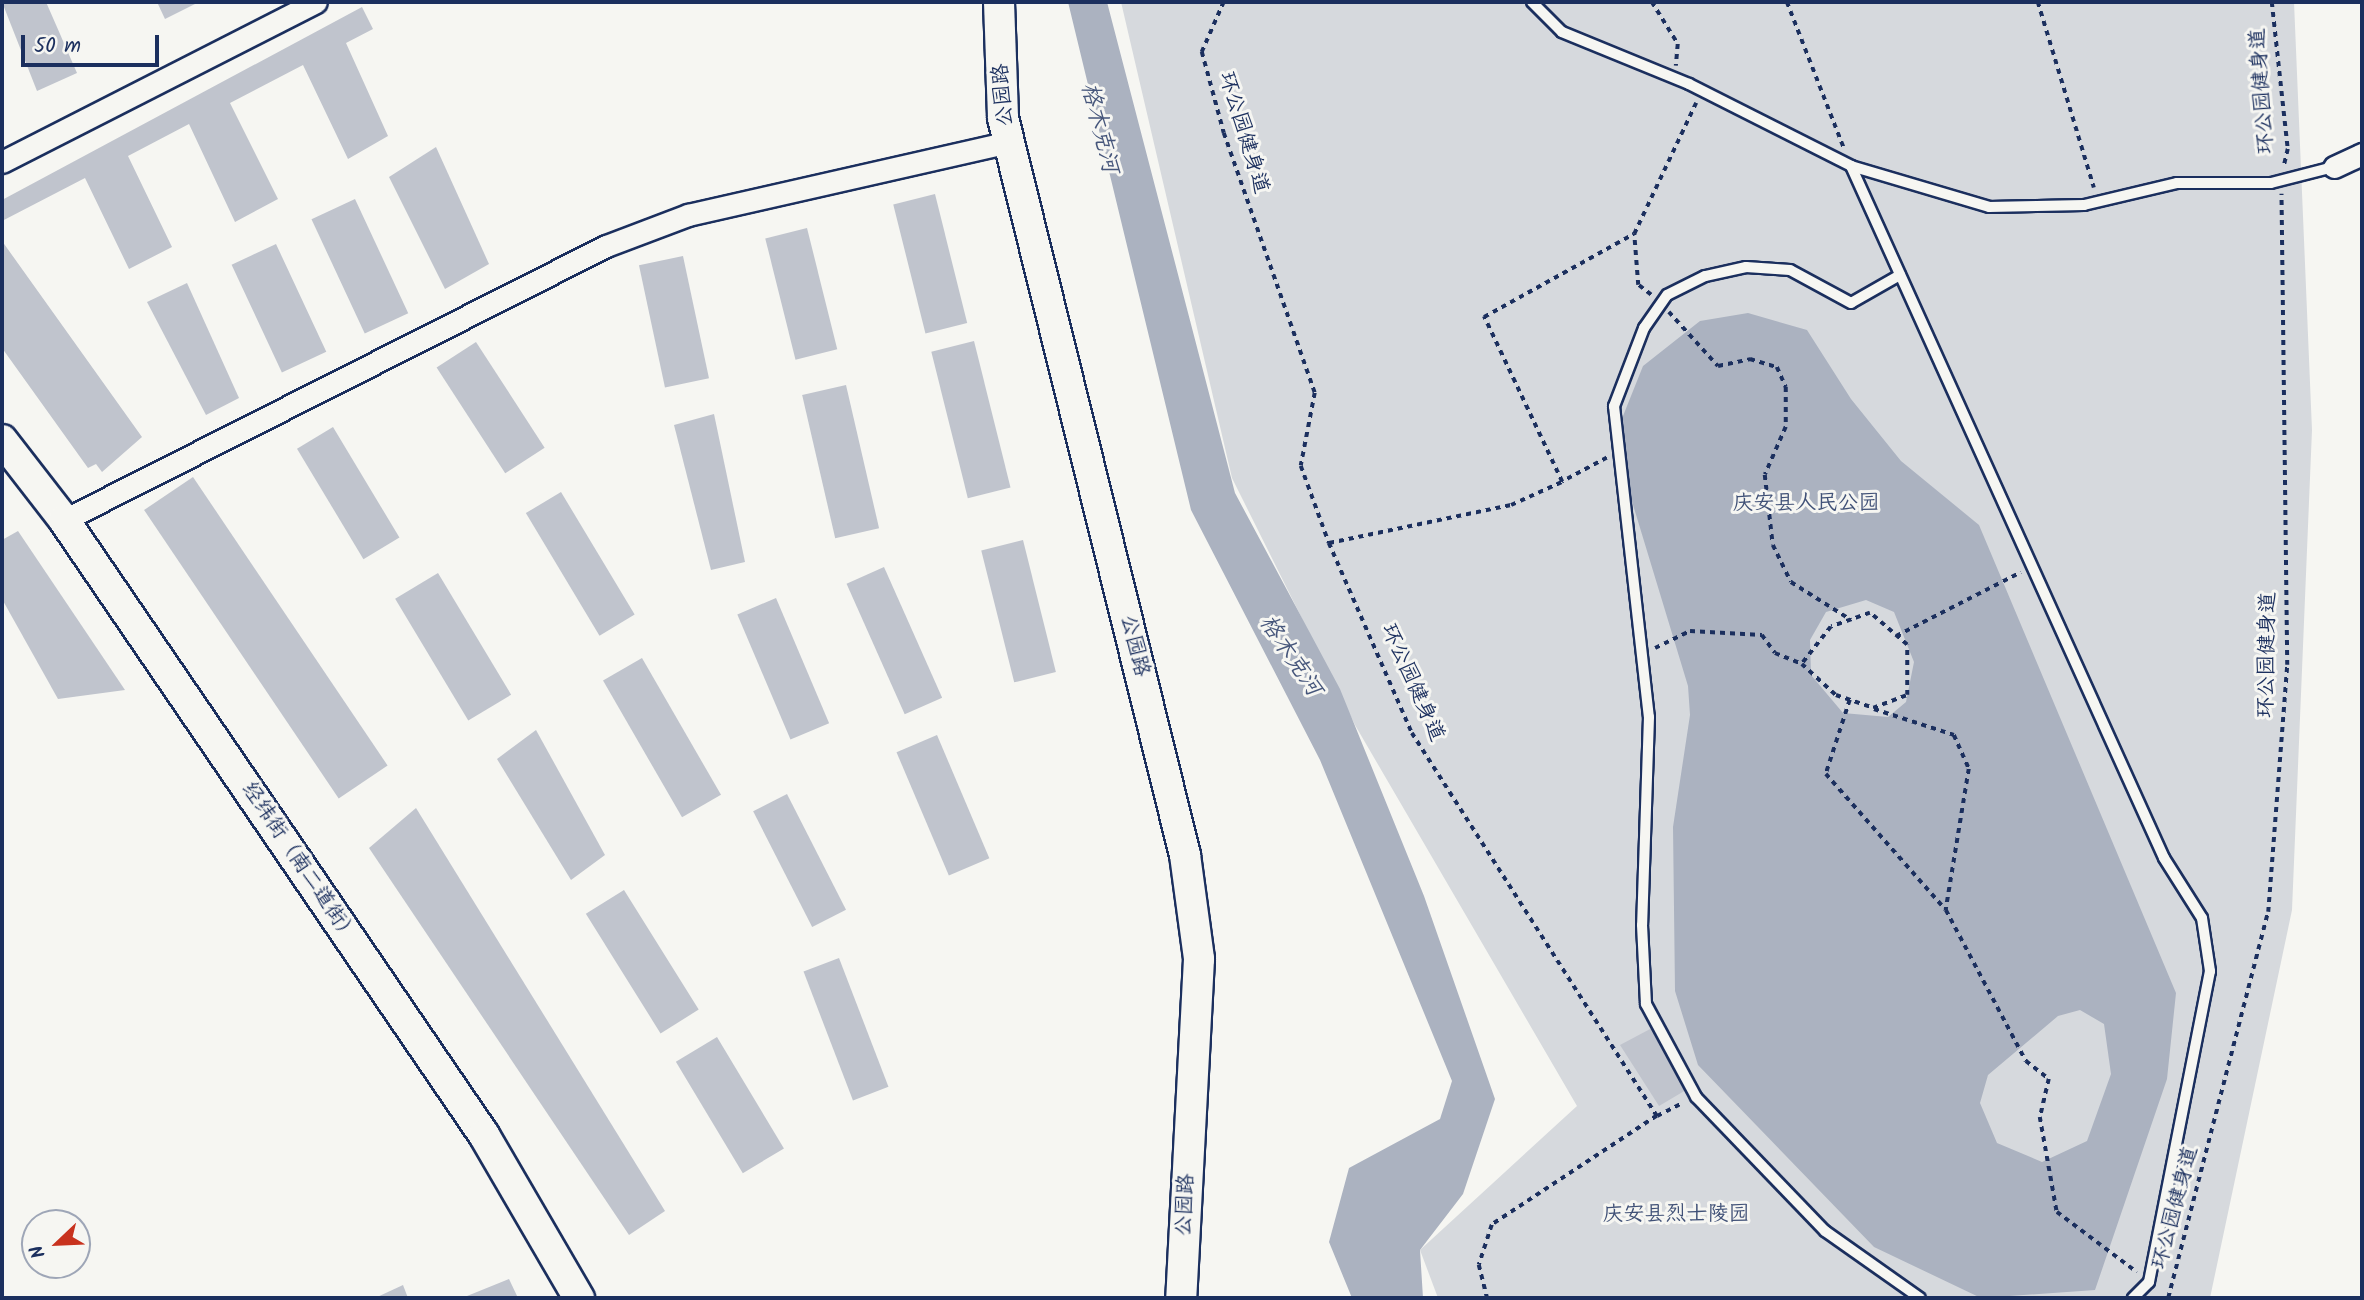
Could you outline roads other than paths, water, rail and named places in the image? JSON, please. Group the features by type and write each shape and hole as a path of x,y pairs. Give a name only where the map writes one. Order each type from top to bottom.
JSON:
{"street":[{"path":"2,162 316,2"},
{"name":"公园路","path":"999,2 1009,142 1185,855 1199,959 1181,1298"},
{"path":"64,520 606,246 688,215 1009,142"},
{"path":"2334,167 2362,154"},
{"name":"经纬街（南二道街）","path":"2,440 64,520 484,1135 579,1298"}],"lane":[{"path":"1532,2 1562,32 1674,78 1851,166 1989,207 2098,202 2177,183 2280,181 2334,167"},
{"path":"1851,166 2164,858 2202,918 2210,971 2150,1282 2133,1298"},
{"path":"1900,275 1851,303 1790,270 1746,267 1705,276 1662,302 1614,406 1649,717 1642,925 1646,1004 1696,1097 1825,1231 1920,1298"}],"water":[{"name":"格木克河","path":"1068,2 1107,2 1235,493 1340,689 1424,896 1495,1099 1463,1194 1420,1250 1423,1298 1352,1298 1329,1242 1349,1168 1440,1119 1452,1081 1320,760 1191,510"},
{"path":"1748,313 1807,330 1851,399 1901,461 1979,525 2176,993 2167,1079 2095,1290 1981,1298 1874,1247 1698,1065 1675,991 1673,827 1690,715 1688,686 1627,485 1621,421 1643,366 1700,321","holes":["1866,600 1894,612 1914,662 1906,702 1888,717 1843,713 1811,675 1810,640 1826,612","2080,1010 2104,1024 2111,1074 2087,1141 2042,1162 1997,1143 1980,1103 1988,1075 2058,1016"]}],"park label":[{"name":"庆安县人民公园","path":"1806,504"},
{"name":"庆安县烈士陵园","path":"1676,1215"}]}
